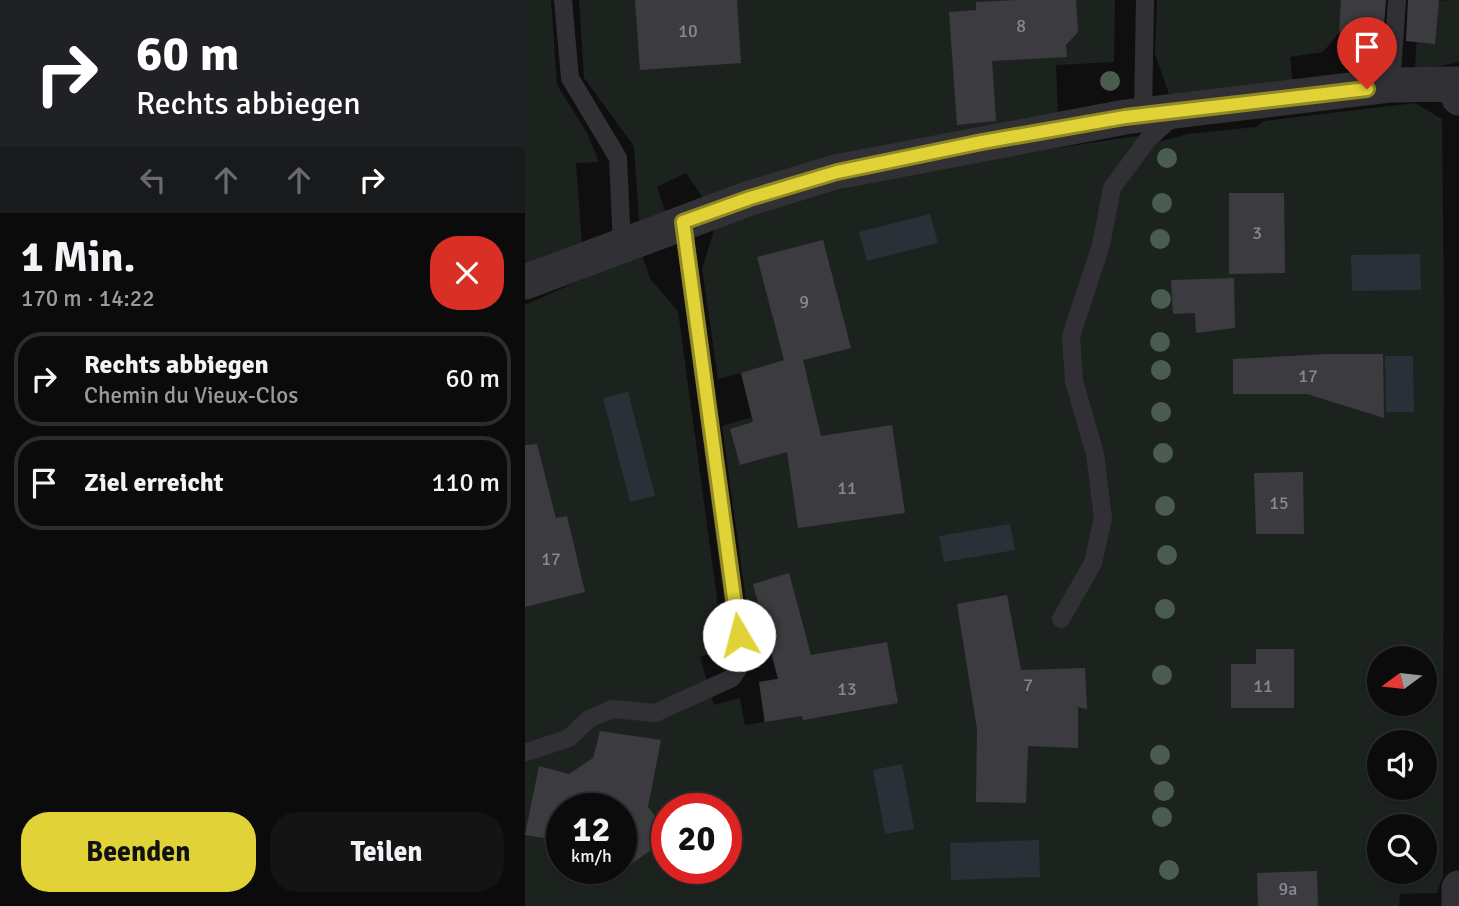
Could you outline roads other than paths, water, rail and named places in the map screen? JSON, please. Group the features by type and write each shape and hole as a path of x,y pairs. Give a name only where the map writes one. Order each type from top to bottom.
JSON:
{"street":[{"path":"525,282 750,198 837,172 982,142 1143,115 1391,85 1459,84 1459,98"},
{"path":"1459,888 1459,906"}],"lane":[{"path":"563,0 570,78 618,158 622,245"},
{"path":"1143,115 1145,0"},
{"path":"1391,85 1397,0"},
{"path":"1061,619 1093,563 1103,519 1095,454 1074,381 1071,336 1101,245 1112,188 1148,139 1181,111"},
{"path":"527,752 569,738 589,719 612,709 655,713 732,678 742,663 683,222"}]}
